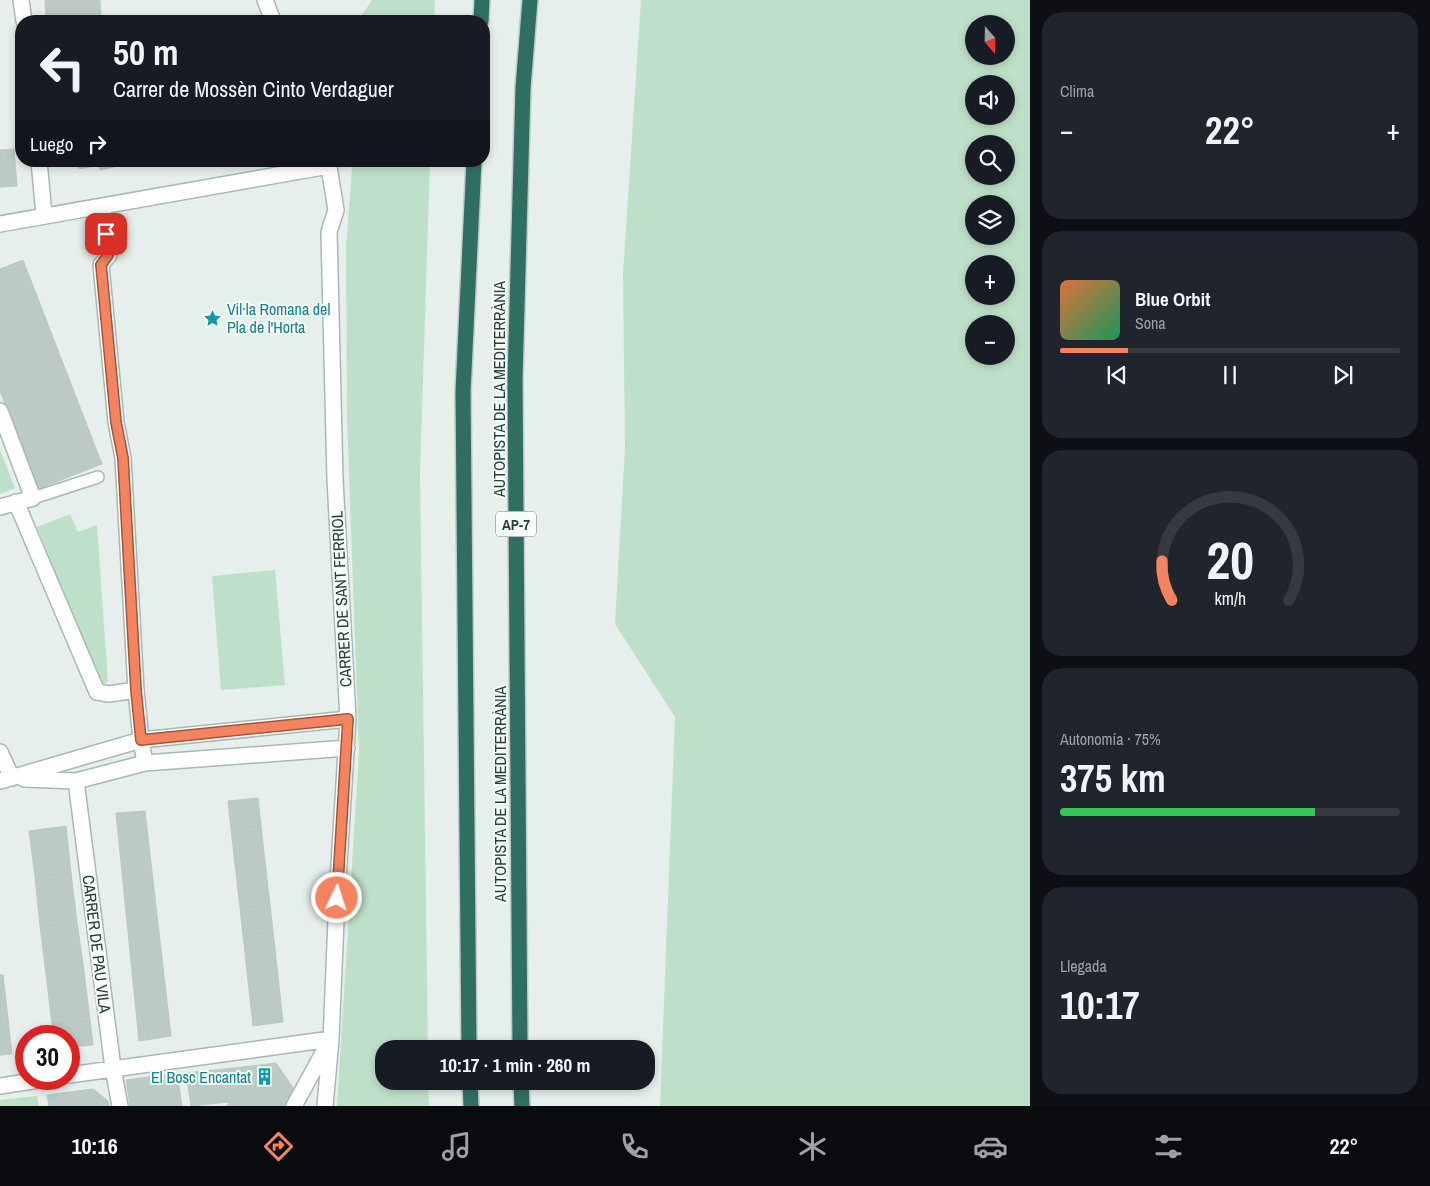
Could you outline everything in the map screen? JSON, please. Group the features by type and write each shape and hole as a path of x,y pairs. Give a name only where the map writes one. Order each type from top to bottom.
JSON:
{"highway":[{"path":"481,15 482,0"},
{"name":"AUTOPISTA DE LA MEDITERRÀNIA","path":"520,1040 515,380 523,88 530,0"},
{"name":"AUTOPISTA DE LA MEDITERRÀNIA","path":"469,1040 464,392 474,167"},
{"path":"470,1090 471,1106"},
{"path":"521,1090 522,1106"}],"street":[{"path":"21,0 23,15"},
{"path":"265,0 271,15"},
{"path":"40,167 44,215"},
{"path":"0,224 44,215 102,207 312,167"},
{"name":"CARRER DE SANT FERRIOL","path":"325,1106 331,1038 348,719 335,469 330,232 336,210 329,167"},
{"path":"102,207 108,255 101,265 116,422 123,458 136,690 145,763"},
{"path":"0,411 33,498 0,507"},
{"path":"16,502 97,692 109,694 136,690"},
{"path":"6,780 141,740 348,719"},
{"path":"6,780 76,781 145,763 347,748"},
{"path":"0,752 6,780"},
{"name":"CARRER DE PAU VILA","path":"76,781 113,1068 120,1106"},
{"path":"80,1073 331,1038"},
{"name":"CARRER DE SANT FERRIOL","path":"294,1106 331,1038"},
{"path":"0,1086 15,1084"}],"lane":[{"path":"33,498 98,477"}],"green space":[{"path":"372,0 435,0 434,15 362,15"},
{"path":"641,0 1030,0 1030,1106 660,1106 675,717 615,624 625,448 623,274"},
{"path":"352,167 430,167 420,475 428,1040 375,1040 375,1090 428,1090 429,1106 337,1106 359,752 347,418 346,248"},
{"path":"0,450 15,488 0,494"},
{"path":"70,514 78,532 97,525 108,682 103,684 79,631 37,527"},
{"path":"275,570 285,685 221,690 212,576"},
{"path":"37,1096 39,1106 0,1106 0,1100"}],"building":[{"path":"45,0 100,0 101,15 46,15"},
{"path":"14,149 17,186 0,187 0,150"},
{"path":"99,167 113,167 100,170"},
{"path":"23,260 102,464 38,489 0,391 0,269"},
{"path":"258,798 261,826 231,829 228,801"},
{"path":"145,811 171,1036 139,1041 116,813"},
{"path":"66,826 71,873 35,877 29,831"},
{"path":"261,826 270,905 240,908 231,829"},
{"path":"71,873 77,922 40,926 35,877"},
{"path":"270,905 273,931 243,935 240,908"},
{"path":"77,922 84,971 46,974 40,926"},
{"path":"273,931 283,1022 253,1026 243,935"},
{"path":"84,971 90,1020 52,1024 46,974"},
{"path":"0,975 3,975 12,1054 0,1055"},
{"path":"90,1020 93,1045 80,1046 80,1025 52,1024"},
{"name":"El Bosc Encantat","path":"276,1063 294,1089 284,1106 227,1106 252,1066"},
{"path":"252,1066 229,1102 191,1106 186,1073"},
{"path":"177,1073 182,1106 130,1106 126,1080"},
{"path":"93,1089 108,1101 109,1106 49,1106 47,1095"}],"place":[{"name":"Vil·la Romana del Pla de l'Horta","path":"213,318"},
{"name":"El Bosc Encantat","path":"265,1077"}],"route":[{"path":"106,234 108,255 101,265 116,422 123,458 136,690 141,740 348,719 337,898"}]}
